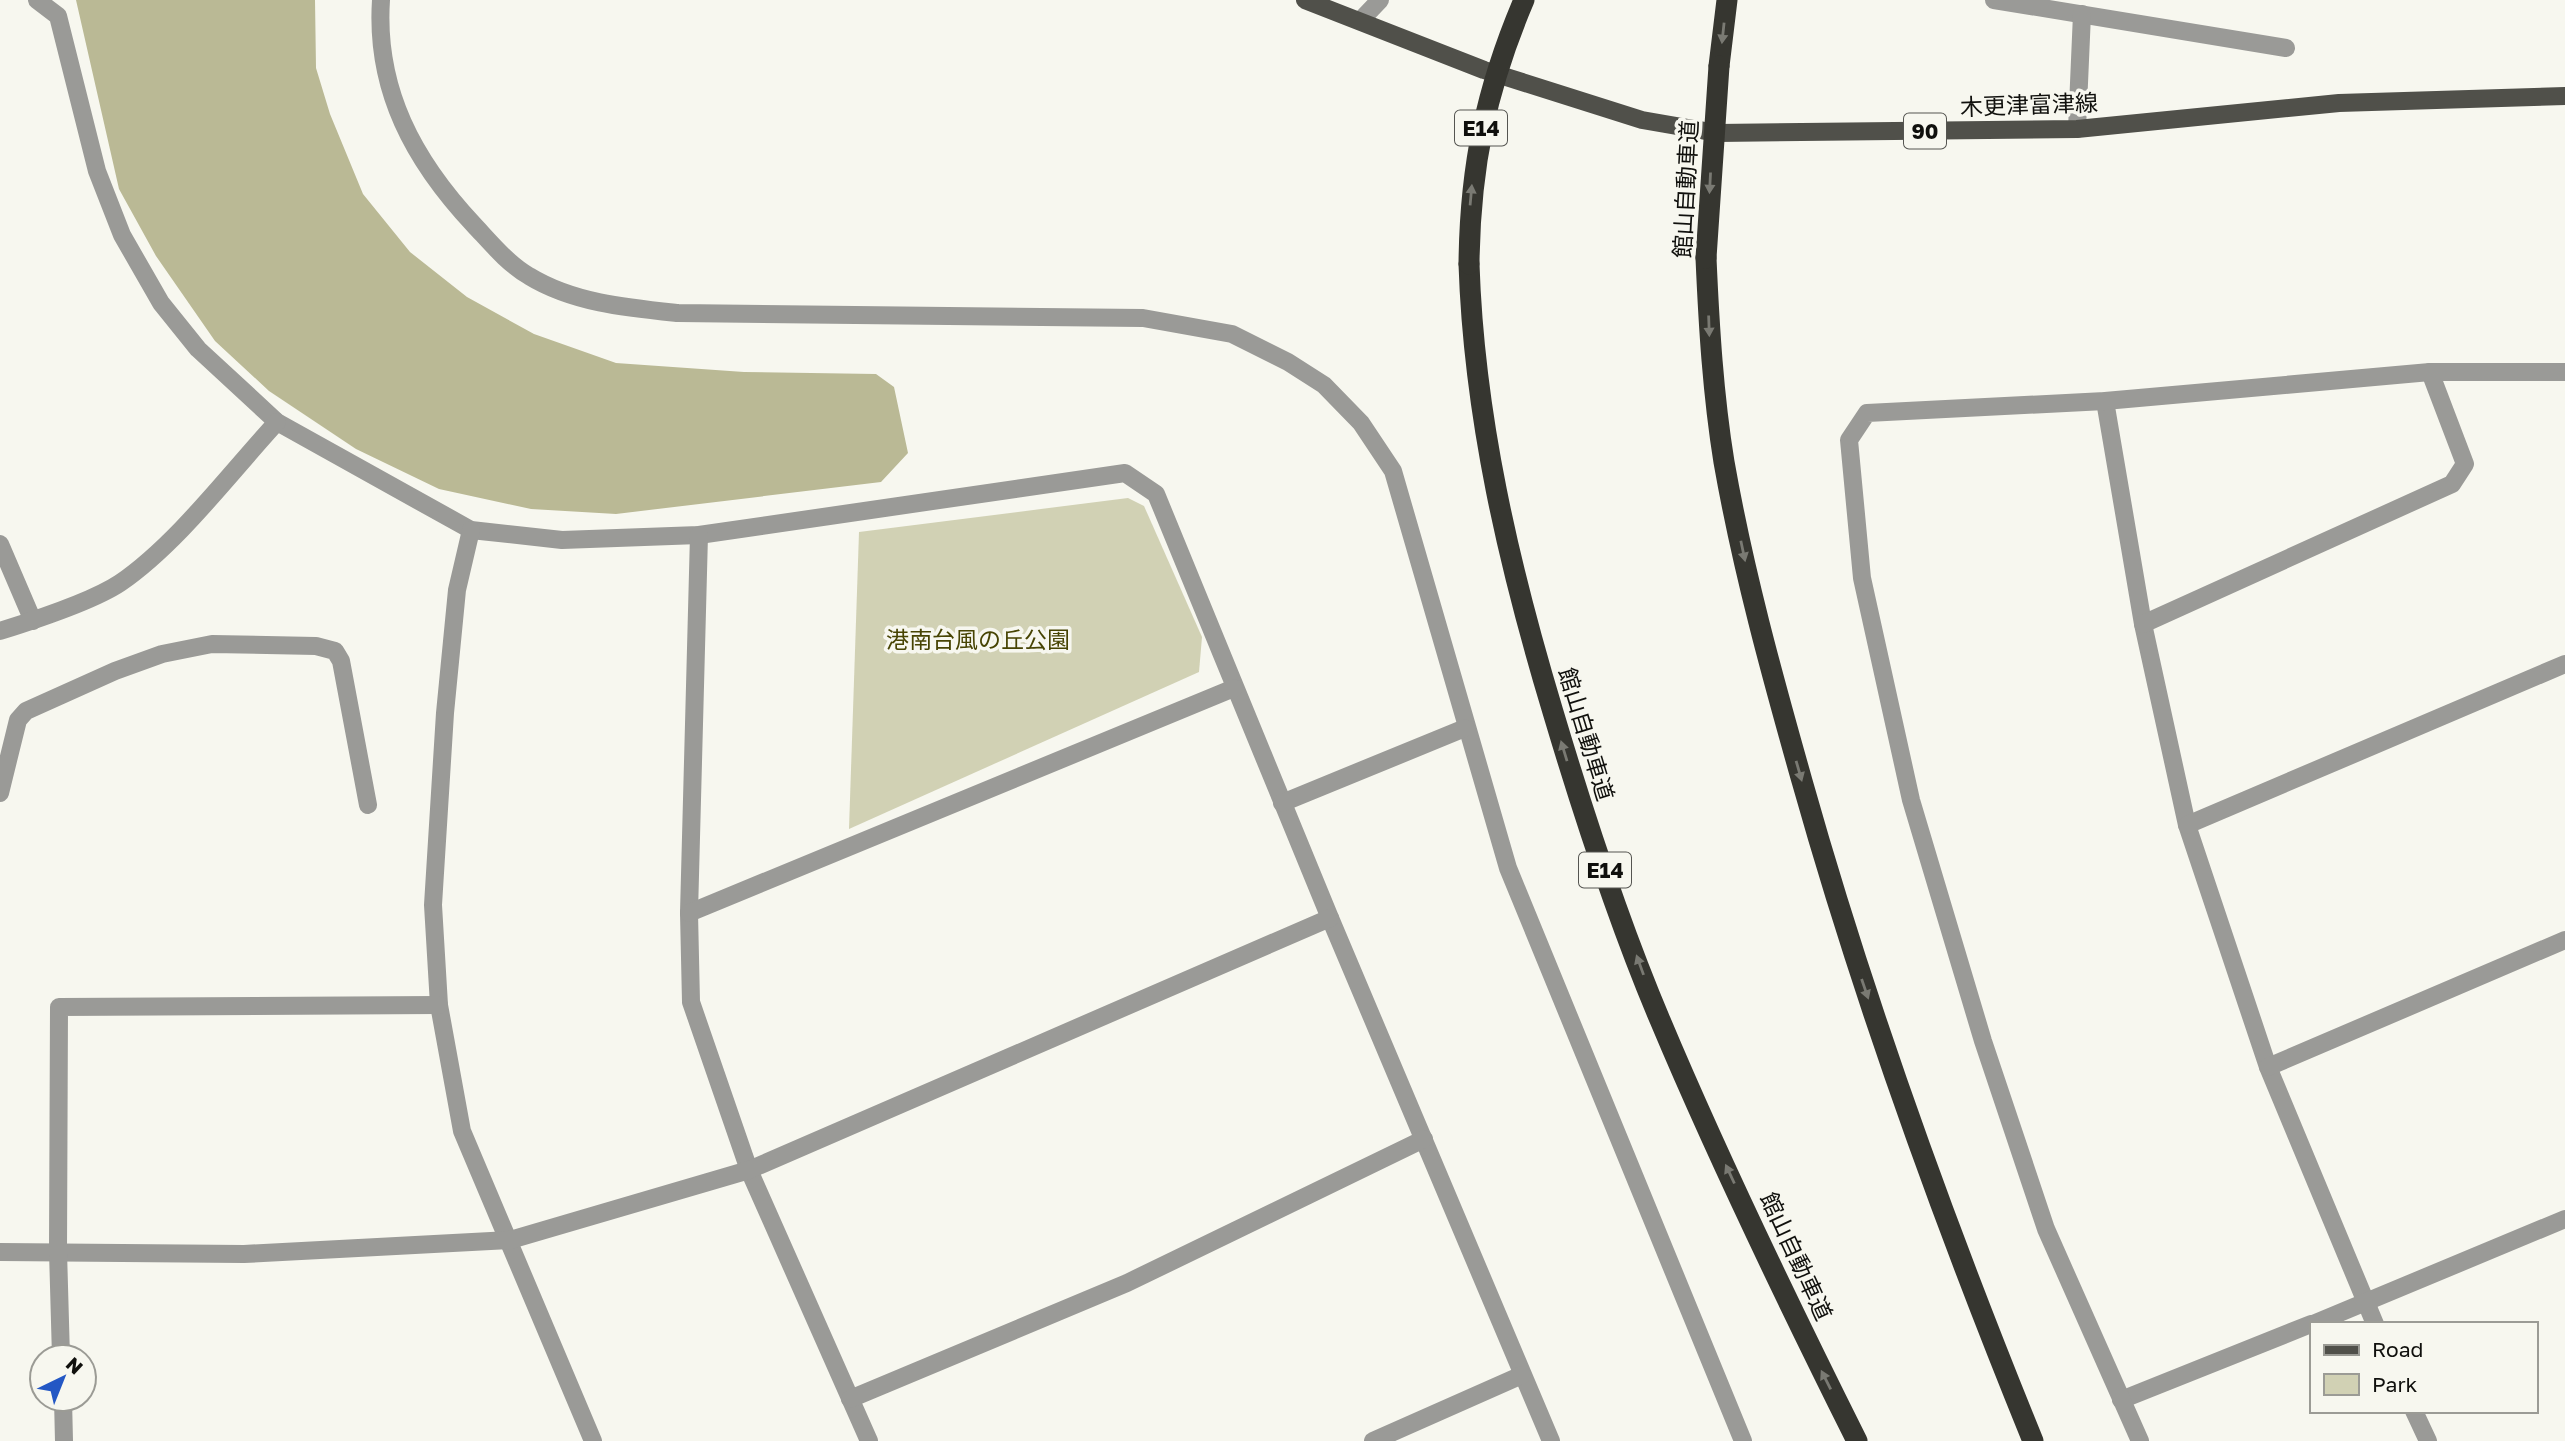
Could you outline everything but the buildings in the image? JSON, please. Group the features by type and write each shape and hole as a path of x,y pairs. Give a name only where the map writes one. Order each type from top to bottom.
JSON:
{"highway":[{"name":"館山自動車道","path":"1524,0 1491,88 1481,126 1470,211 1469,264 1479,390 1498,505 1536,656 1583,812 1660,1019 1802,1331 1857,1441"},
{"name":"館山自動車道","path":"1727,0 1706,258 1710,345 1724,462 1761,636 1835,900 1979,1306 2033,1441"}],"main road":[{"name":"木更津富津線","path":"1305,0 1484,70 1642,120 1717,133 2077,129 2339,103 2565,96"}],"street":[{"path":"37,0 58,16 97,171 122,235 161,303 198,349 276,422 471,530 562,540 699,535 1125,472 1156,494 1234,688 1551,1441"},
{"path":"381,0 378,36 392,100 432,177 492,244 528,276 586,299 624,308 678,313 1143,318 1232,334 1288,362 1324,385 1360,423 1393,471 1465,728 1508,868 1743,1441"},
{"path":"1360,21 1380,0"},
{"path":"1994,0 2286,48"},
{"path":"2077,129 2082,14"},
{"path":"2143,624 2452,484 2465,464 2430,372"},
{"path":"2140,1441 2046,1229 1983,1041 1911,800 1862,578 1849,440 1867,413 2105,401 2430,372 2565,372"},
{"path":"2105,401 2143,624 2187,825 2268,1067 2374,1322"},
{"path":"0,631 33,621 119,584 177,533 276,422"},
{"path":"471,530 457,590 445,713 433,905 439,1005 462,1131 593,1441"},
{"path":"699,535 689,912 691,1002 749,1170 869,1441"},
{"path":"0,544 33,621"},
{"path":"0,793 18,720 26,711 115,671 162,654 212,644 316,646 335,651 341,661 369,805"},
{"path":"2187,825 2565,664"},
{"path":"689,912 1234,688"},
{"path":"1282,803 1465,728"},
{"path":"0,1252 244,1254 510,1240 749,1170 1330,918"},
{"path":"2268,1067 2565,940"},
{"path":"61,1343 58,1251 59,1007 439,1005"},
{"path":"850,1399 1127,1283 1424,1139"},
{"path":"2317,1322 2565,1219"},
{"path":"2121,1400 2310,1325"},
{"path":"1373,1441 1522,1376"},
{"path":"63,1413 64,1441"},
{"path":"2415,1413 2428,1441"}],"green space":[{"path":"76,0 315,0 316,68 330,114 363,194 410,252 467,297 534,334 616,363 744,372 876,374 894,387 908,453 881,482 616,514 531,509 439,489 356,449 269,391 215,341 156,256 119,189"},
{"name":"港南台風の丘公園","path":"1128,498 1144,506 1202,637 1199,672 849,829 859,532"}]}
